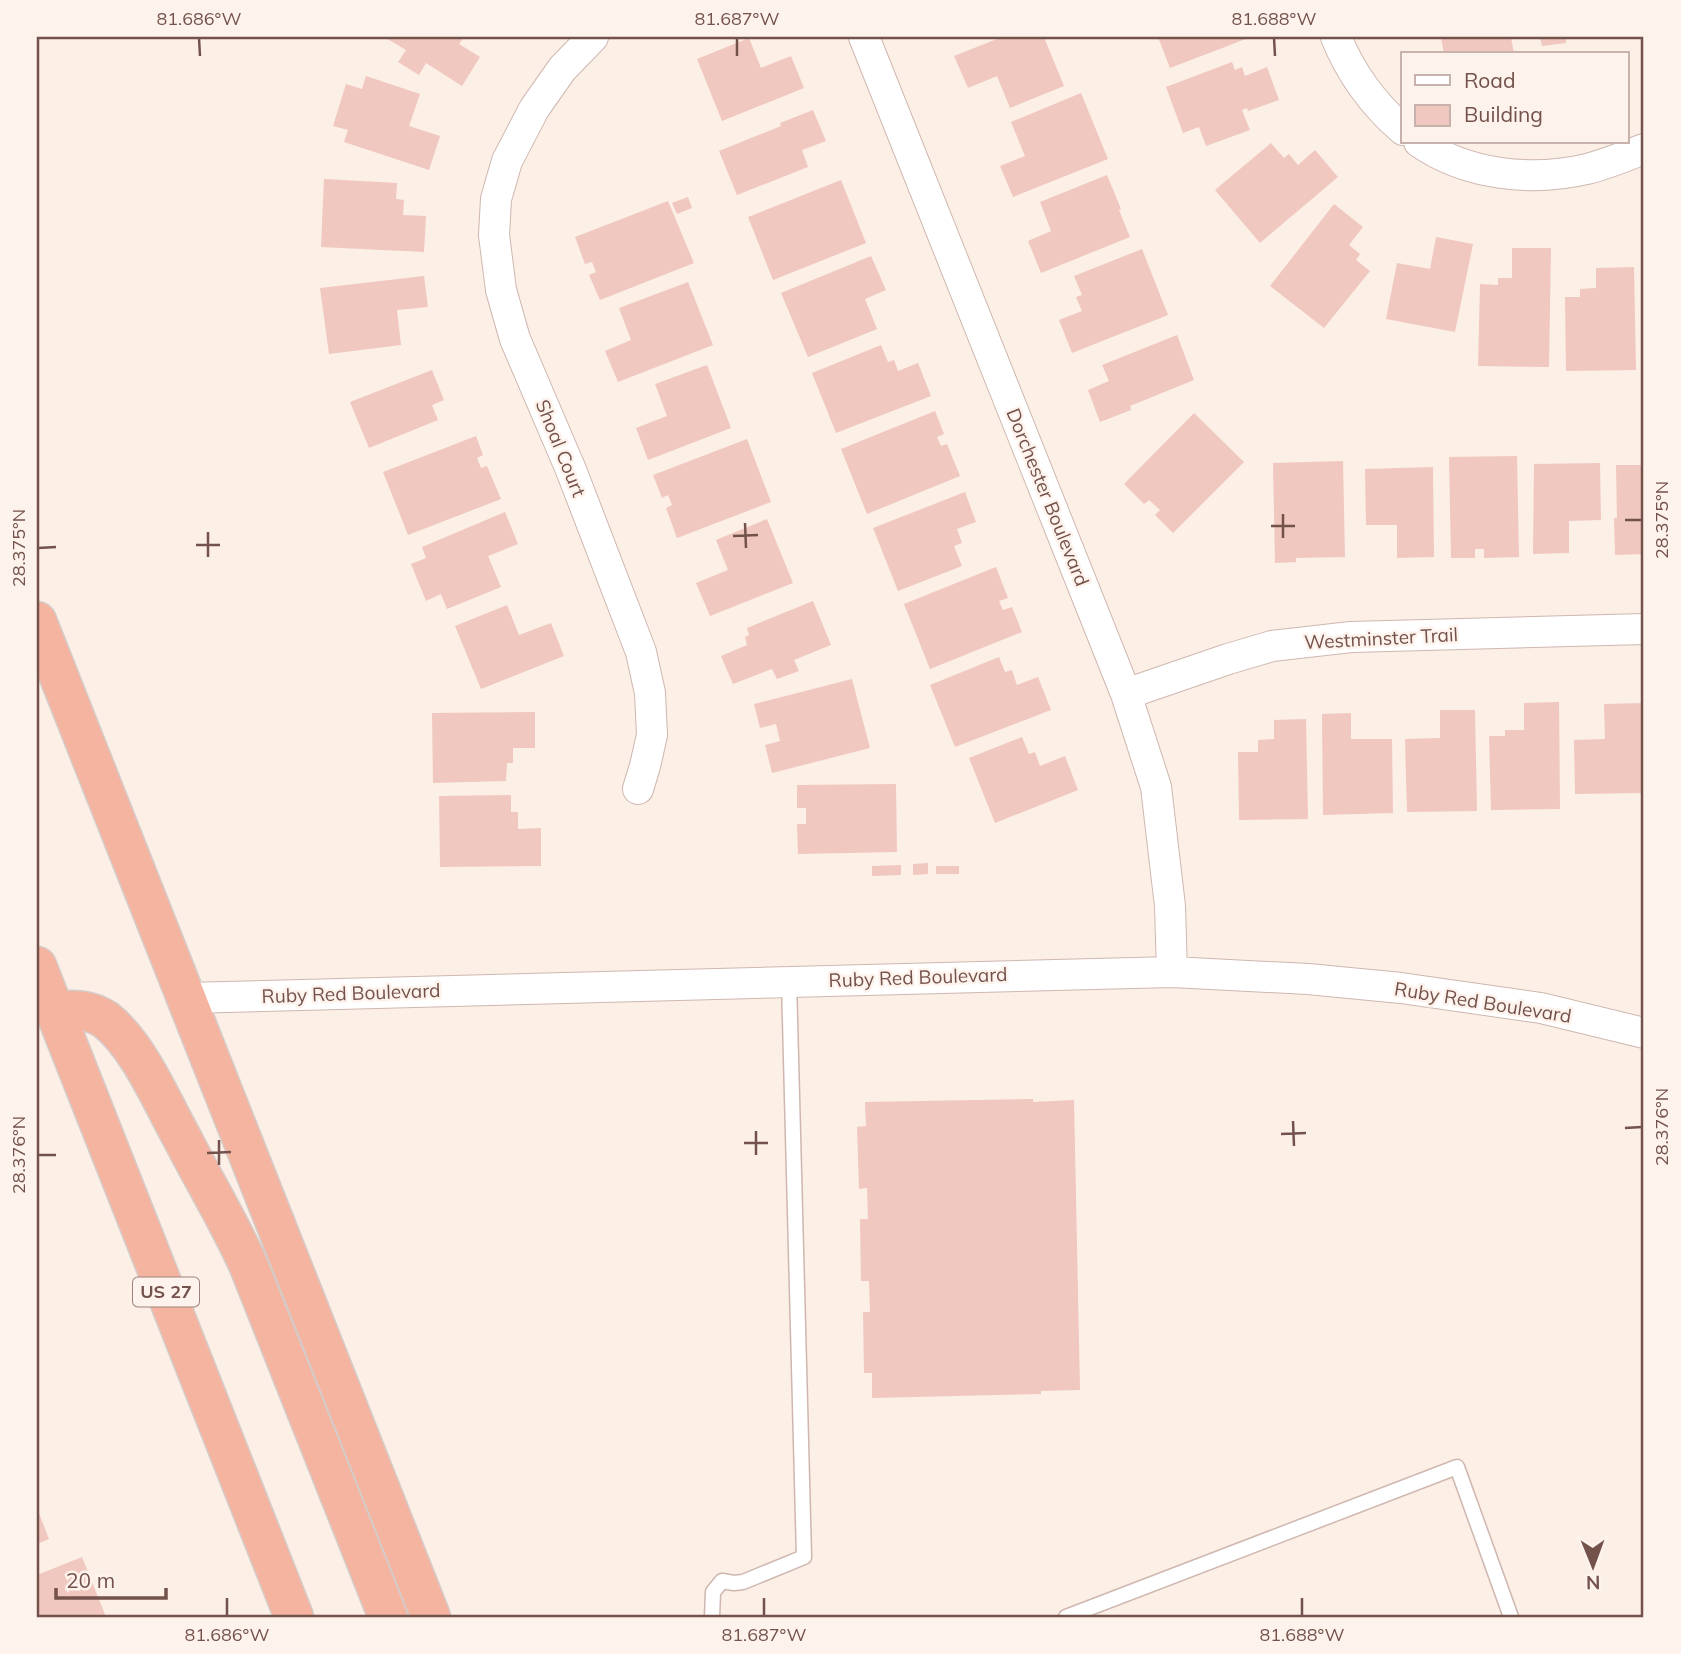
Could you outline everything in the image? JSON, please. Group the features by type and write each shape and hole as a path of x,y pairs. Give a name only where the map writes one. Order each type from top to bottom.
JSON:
{"highway":[{"path":"37,621 431,1617"},
{"name":"US 27","path":"37,966 43,1014 294,1617"},
{"path":"43,1014 72,1009 103,1018 115,1028 139,1059 248,1264 388,1617"}],"street":[{"name":"Shoal Court","path":"593,37 562,69 534,109 507,162 496,199 494,235 501,290 515,340 571,470 641,652 650,693 652,734 638,789"},
{"name":"Dorchester Boulevard","path":"864,37 1126,694 1156,787 1170,906 1172,972"},
{"path":"1336,37 1366,91 1401,128"},
{"path":"1423,144 1449,159 1475,168 1529,175 1588,169 1644,149"},
{"name":"Westminster Trail","path":"1126,694 1272,646 1352,637 1644,629"},
{"name":"Ruby Red Boulevard","path":"186,998 1172,972 1308,979 1401,988 1541,1008 1644,1033"}],"lane":[{"path":"712,1617 713,1592 722,1581 743,1582 804,1557 789,981"},
{"path":"1066,1617 1457,1467 1511,1617"}],"building":[{"path":"384,37 464,37 459,44 480,57 462,86 426,63 419,75 398,62 406,50"},
{"path":"1002,37 1044,37 1064,86 1010,108 997,76 968,88 954,56"},
{"path":"1158,37 1251,37 1170,68"},
{"path":"1441,37 1511,37 1514,52 1444,52"},
{"path":"1540,37 1566,37 1566,43 1542,46"},
{"path":"749,38 761,68 791,56 804,88 722,121 697,59"},
{"path":"1232,62 1235,70 1242,67 1245,76 1267,67 1279,100 1248,111 1247,108 1242,110 1250,130 1206,146 1199,127 1183,133 1166,87"},
{"path":"366,76 420,94 409,126 440,136 429,170 344,142 348,130 333,126 346,84 362,89"},
{"path":"1081,93 1108,159 1013,197 1000,166 1025,156 1011,122"},
{"path":"813,110 826,141 802,150 808,167 737,195 719,151"},
{"path":"1271,143 1284,158 1289,154 1298,165 1315,150 1338,177 1260,243 1215,190"},
{"path":"1107,175 1130,237 1041,273 1028,241 1051,231 1040,202"},
{"path":"324,179 397,183 396,199 404,200 403,215 426,216 424,252 321,247"},
{"path":"841,180 866,243 773,280 748,217"},
{"path":"688,197 692,208 677,214 672,203"},
{"path":"668,201 694,263 600,300 589,275 596,272 592,262 585,264 575,237"},
{"path":"1334,204 1363,227 1349,245 1360,254 1356,260 1370,271 1324,328 1270,286"},
{"path":"1436,237 1473,244 1455,332 1386,319 1397,263 1430,269"},
{"path":"1512,248 1551,248 1549,367 1478,366 1480,284 1498,285 1498,278 1512,278"},
{"path":"1142,249 1168,315 1072,353 1059,320 1082,311 1076,297 1082,295 1074,276"},
{"path":"871,256 886,290 865,299 877,329 808,357 781,293"},
{"path":"1634,267 1636,370 1566,371 1565,297 1580,297 1580,289 1596,288 1596,268"},
{"path":"424,276 428,307 397,310 401,345 329,354 320,288"},
{"path":"688,282 713,345 618,382 605,351 631,340 619,308"},
{"path":"1177,335 1194,380 1130,406 1131,410 1100,422 1088,390 1109,381 1102,365"},
{"path":"881,345 888,362 894,360 898,371 918,363 931,396 836,433 812,373"},
{"path":"707,365 731,428 648,460 636,428 667,416 655,384"},
{"path":"432,370 444,400 432,405 438,420 369,448 350,402"},
{"path":"935,411 944,434 937,437 941,446 947,444 960,476 867,514 841,449"},
{"path":"1194,413 1244,462 1173,533 1155,515 1160,510 1149,500 1144,504 1124,484"},
{"path":"476,436 483,455 477,458 481,468 487,466 501,499 408,535 383,472"},
{"path":"747,439 771,502 677,538 666,508 672,505 668,495 662,498 653,475"},
{"path":"1517,456 1519,557 1484,558 1484,549 1475,549 1475,558 1451,558 1449,457"},
{"path":"1343,461 1345,557 1296,558 1296,562 1275,563 1273,463"},
{"path":"1600,463 1601,520 1569,521 1569,553 1533,554 1534,464"},
{"path":"1616,465 1644,465 1644,554 1615,555"},
{"path":"1433,467 1434,557 1397,558 1397,525 1366,525 1365,469"},
{"path":"965,492 976,522 957,529 962,543 954,546 962,566 898,591 873,528"},
{"path":"505,512 518,544 488,556 501,587 447,609 441,594 426,601 411,564 426,558 422,547"},
{"path":"767,519 793,583 710,616 696,583 728,570 716,540"},
{"path":"996,567 1008,598 999,601 1003,610 1012,607 1022,632 930,669 904,604"},
{"path":"813,601 831,645 794,660 799,671 777,679 772,669 733,684 721,656 747,645 747,628"},
{"path":"507,605 519,635 551,623 564,656 481,689 455,626"},
{"path":"999,657 1005,672 1012,670 1017,685 1038,677 1051,710 955,747 930,685"},
{"path":"852,679 870,748 772,773 765,745 780,741 776,724 760,728 754,704"},
{"path":"1559,702 1560,809 1491,810 1489,736 1505,736 1505,730 1524,730 1524,703"},
{"path":"1642,703 1644,793 1575,794 1574,740 1605,739 1604,704"},
{"path":"1440,710 1475,710 1477,811 1407,812 1405,739 1440,738"},
{"path":"535,712 535,748 513,748 513,763 507,763 506,781 433,783 432,713"},
{"path":"1351,713 1351,739 1392,739 1393,813 1323,815 1322,714"},
{"path":"1306,719 1308,819 1239,820 1238,752 1258,752 1258,740 1274,739 1274,720"},
{"path":"1022,737 1029,754 1035,752 1040,766 1065,756 1078,790 995,823 969,758"},
{"path":"896,784 897,852 798,854 797,824 806,824 806,808 797,808 797,785"},
{"path":"511,795 511,812 518,812 518,829 541,828 541,866 440,867 439,796"},
{"path":"928,863 928,874 913,875 913,864"},
{"path":"901,865 901,875 872,876 872,866"},
{"path":"936,866 959,866 959,874 936,874"},
{"path":"1033,1099 1033,1102 1074,1100 1080,1390 1041,1391 1041,1394 872,1398 872,1373 864,1373 863,1312 870,1312 869,1281 861,1281 860,1219 868,1219 867,1188 859,1189 857,1127 866,1126 865,1102"},
{"path":"37,1508 49,1539 37,1544"},
{"path":"82,1557 106,1617 37,1617 37,1575"}]}
